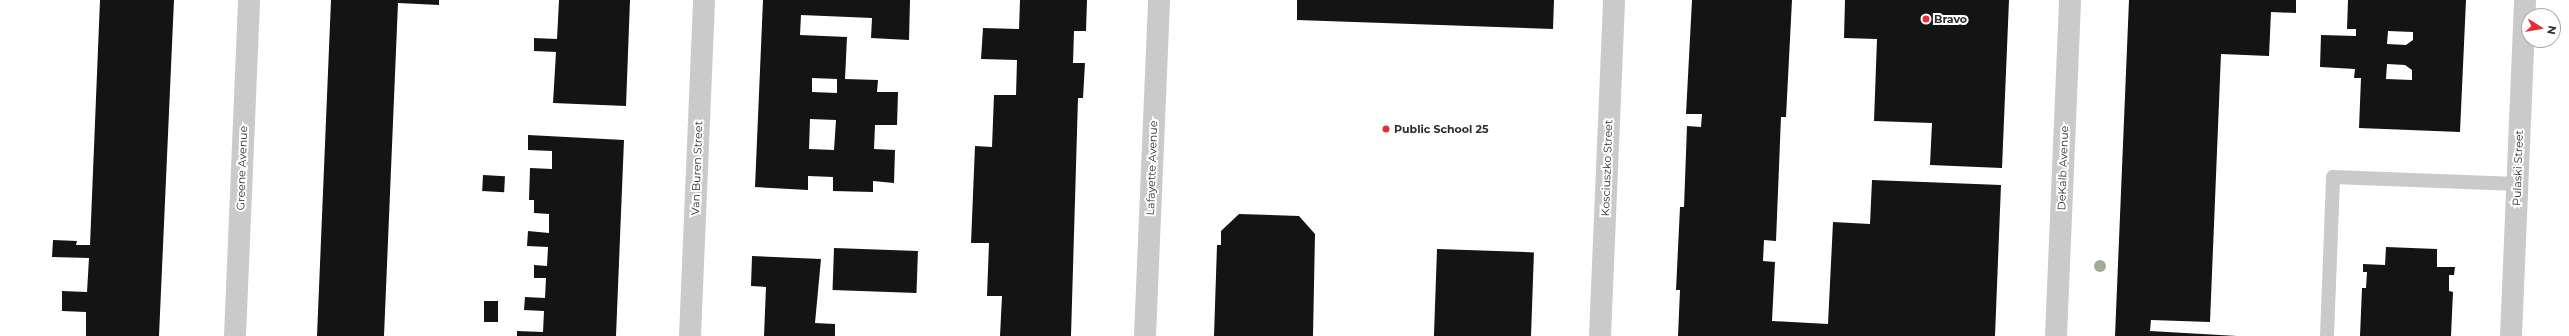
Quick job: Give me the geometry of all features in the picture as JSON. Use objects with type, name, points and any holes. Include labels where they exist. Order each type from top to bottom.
[{"type":"street","name":"Greene Avenue","points":[[235,336],[249,0]]},
{"type":"street","name":"Van Buren Street","points":[[690,336],[704,0]]},
{"type":"street","name":"Lafayette Avenue","points":[[1145,336],[1159,0]]},
{"type":"street","name":"Kosciuszko Street","points":[[1600,336],[1614,0]]},
{"type":"street","name":"DeKalb Avenue","points":[[2056,336],[2070,0]]},
{"type":"street","name":"Pulaski Street","points":[[2511,336],[2525,0]]},
{"type":"lane","points":[[2327,336],[2333,177],[2518,184]]},
{"type":"building","points":[[100,0],[174,0],[159,336],[86,336],[86,312],[62,311],[62,291],[87,292],[89,258],[52,257],[53,240],[77,241],[76,245],[90,245]]},
{"type":"building","points":[[331,0],[439,0],[439,5],[398,3],[384,336],[317,336]]},
{"type":"building","points":[[559,0],[630,0],[626,106],[553,103],[556,52],[534,51],[534,38],[557,39]]},
{"type":"building","points":[[763,0],[910,0],[909,40],[871,38],[872,18],[801,15],[800,35],[847,37],[845,79],[878,80],[877,92],[898,92],[897,125],[875,125],[874,149],[895,150],[894,183],[873,181],[873,192],[833,191],[833,177],[808,176],[808,190],[755,187]],"holes":[[[812,78],[837,79],[837,93],[812,92]],[[810,119],[836,120],[834,150],[809,149]]]},
{"type":"building","points":[[1020,0],[1087,0],[1086,31],[1074,31],[1073,63],[1085,63],[1083,98],[1078,98],[1071,336],[1000,336],[1002,296],[987,296],[989,243],[971,243],[975,146],[992,147],[994,95],[1016,95],[1017,60],[981,59],[983,28],[1019,29]]},
{"type":"building","points":[[1297,0],[1554,0],[1553,29],[1297,20]]},
{"type":"building","points":[[1692,0],[1792,0],[1786,117],[1781,117],[1776,241],[1764,240],[1763,261],[1775,262],[1772,321],[1828,324],[1833,222],[1870,224],[1872,180],[2001,185],[1995,336],[1678,336],[1680,290],[1676,290],[1680,207],[1684,207],[1687,126],[1701,127],[1702,114],[1686,114]]},
{"type":"building","points":[[1845,0],[2009,0],[2002,168],[1930,165],[1932,123],[1874,121],[1877,39],[1844,38]]},
{"type":"building","points":[[2129,0],[2296,0],[2296,13],[2271,12],[2269,56],[2221,54],[2210,322],[2151,320],[2150,331],[2237,336],[2115,336]]},
{"type":"building","points":[[2348,0],[2466,0],[2460,132],[2359,128],[2361,78],[2354,78],[2355,69],[2320,67],[2321,35],[2356,36],[2356,29],[2347,29]],"holes":[[[2388,31],[2413,32],[2413,40],[2406,45],[2387,44]],[[2387,64],[2405,65],[2412,70],[2412,80],[2386,79]]]},
{"type":"building","points":[[528,135],[624,140],[616,336],[517,336],[517,331],[543,332],[544,311],[524,310],[525,297],[545,298],[546,278],[534,278],[534,265],[547,266],[548,247],[527,246],[528,231],[549,233],[549,214],[534,213],[534,200],[529,200],[530,168],[552,169],[552,151],[528,150]]},
{"type":"building","points":[[483,175],[505,176],[504,192],[482,191]]},
{"type":"building","points":[[1239,214],[1299,216],[1315,234],[1313,336],[1214,336],[1217,245],[1221,245],[1221,231]]},
{"type":"building","points":[[2386,247],[2437,249],[2437,267],[2455,267],[2454,275],[2449,275],[2449,291],[2453,292],[2451,336],[2360,336],[2362,288],[2366,288],[2367,272],[2363,272],[2363,264],[2385,265]]},
{"type":"building","points":[[834,248],[918,251],[916,293],[833,290]]},
{"type":"building","points":[[1437,249],[1534,252],[1531,336],[1434,336]]},
{"type":"building","points":[[752,256],[821,259],[815,323],[835,324],[835,336],[764,336],[766,287],[751,286]]},
{"type":"building","points":[[484,301],[498,301],[498,322],[484,322]]},
{"type":"place","name":"Bravo","points":[[1926,19]]},
{"type":"place","name":"Public School 25","points":[[1386,129]]}]
